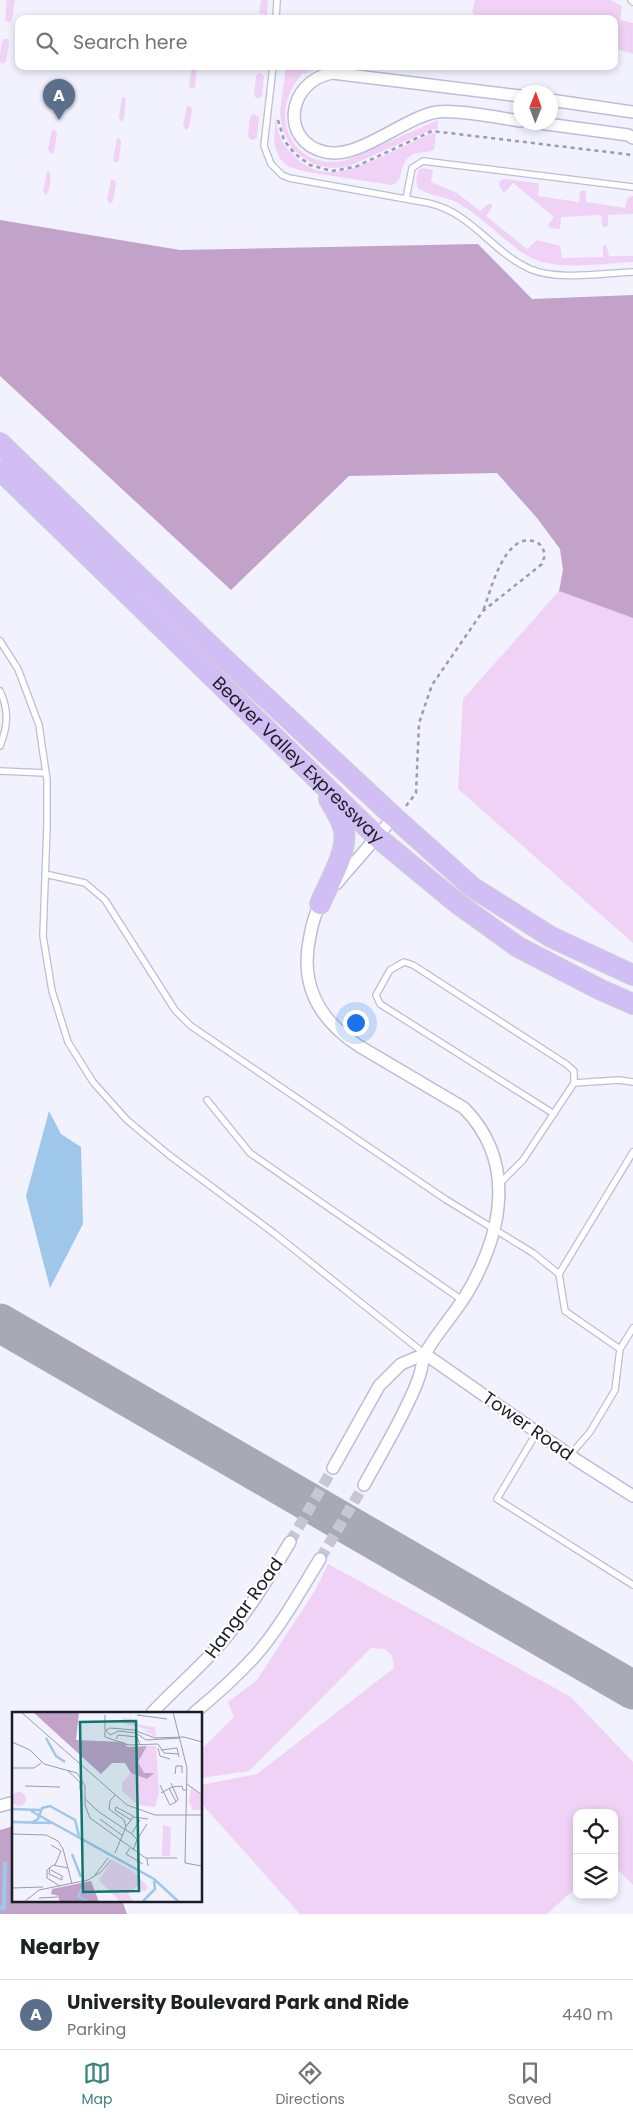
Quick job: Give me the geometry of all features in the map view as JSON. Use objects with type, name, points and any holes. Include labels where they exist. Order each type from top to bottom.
[{"type":"highway","name":"Beaver Valley Expressway","points":[[0,443],[218,653],[394,818],[472,887],[551,937],[633,975]]},
{"type":"highway","name":"Beaver Valley Expressway","points":[[0,470],[377,837],[457,903],[518,947],[601,990],[633,1004]]},
{"type":"highway","points":[[319,782],[341,821],[345,837],[342,854],[320,904]]},
{"type":"street","points":[[513,95],[332,72],[317,76],[305,85],[297,97],[294,112],[296,126],[303,139],[316,150],[330,153],[350,150],[436,112],[453,112],[513,120]]},
{"type":"street","points":[[558,101],[633,112]]},
{"type":"street","points":[[558,126],[628,135],[633,138]]},
{"type":"street","points":[[364,1485],[407,1406],[420,1375],[425,1354],[462,1300],[485,1258],[498,1215],[499,1184],[497,1168],[488,1140],[477,1123],[464,1108],[343,1035],[323,1014],[313,994],[306,963],[312,926],[320,904],[394,818]]},
{"type":"street","points":[[333,1468],[379,1386],[401,1364],[425,1354]]},
{"type":"street","name":"Tower Road","points":[[425,1354],[570,1455],[633,1496]]},
{"type":"street","name":"Hangar Road","points":[[153,1712],[201,1666],[228,1635],[250,1606],[290,1542]]},
{"type":"street","name":"Hangar Road","points":[[195,1712],[255,1655],[278,1625],[320,1559]]},
{"type":"lane","points":[[276,0],[276,15]]},
{"type":"lane","points":[[273,70],[264,146],[268,158],[282,174],[296,180],[437,205],[456,213],[514,259],[536,271],[560,274],[633,272]]},
{"type":"lane","points":[[406,199],[412,168],[423,161],[633,187]]},
{"type":"lane","points":[[0,641],[18,669],[40,725],[46,773],[48,826],[43,936],[52,991],[68,1042],[94,1082],[127,1120],[169,1155],[275,1234],[425,1354]]},
{"type":"lane","points":[[0,691],[6,706],[7,720],[0,746]]},
{"type":"lane","points":[[0,771],[46,773]]},
{"type":"lane","points":[[45,874],[85,883],[105,900],[174,1010],[191,1026],[445,1200],[533,1252],[559,1274]]},
{"type":"lane","points":[[499,1184],[523,1160],[554,1114],[574,1083],[574,1071],[412,965],[404,962],[390,970],[376,995],[380,1004],[554,1114]]},
{"type":"lane","points":[[574,1083],[619,1080],[633,1082]]},
{"type":"lane","points":[[207,1100],[250,1153],[462,1300]]},
{"type":"lane","points":[[620,1349],[565,1311],[559,1274],[633,1152]]},
{"type":"lane","points":[[570,1455],[590,1432],[615,1390],[620,1349],[633,1328]]},
{"type":"lane","points":[[537,1432],[497,1498],[633,1585]]},
{"type":"path","points":[[278,113],[281,134],[294,153],[310,165],[332,171],[355,166],[432,131],[633,155]]},
{"type":"path","points":[[394,818],[410,803],[416,793],[417,734],[426,697],[444,666],[483,611],[510,549],[525,540],[537,542],[541,545],[545,555],[542,564],[483,611]]},
{"type":"shaded area","points":[[7,0],[15,0],[12,20],[9,23],[5,20]]},
{"type":"shaded area","points":[[261,0],[268,0],[267,15],[259,13]]},
{"type":"shaded area","points":[[475,0],[610,0],[622,6],[620,20],[633,23],[633,54],[618,49],[618,15],[475,15],[472,12]]},
{"type":"shaded area","points":[[4,39],[8,39],[9,43],[6,62],[2,64],[0,62],[0,53]]},
{"type":"shaded area","points":[[191,70],[197,70],[195,87],[191,89],[189,85]]},
{"type":"shaded area","points":[[285,70],[314,70],[305,74],[303,73],[292,89],[286,106],[286,122],[290,137],[299,149],[312,158],[328,162],[347,160],[438,120],[437,130],[433,129],[347,167],[330,168],[313,164],[293,150],[282,129],[280,112]]},
{"type":"shaded area","points":[[259,73],[264,76],[262,96],[256,98],[254,95],[256,76]]},
{"type":"shaded area","points":[[57,88],[61,88],[62,92],[60,111],[56,113],[53,109]]},
{"type":"shaded area","points":[[122,97],[126,98],[124,119],[121,122],[119,117]]},
{"type":"shaded area","points":[[187,106],[192,109],[189,128],[186,130],[183,126]]},
{"type":"shaded area","points":[[276,111],[278,130],[282,141],[294,156],[305,165],[316,170],[338,172],[349,170],[432,133],[436,134],[434,150],[410,156],[403,166],[400,178],[391,185],[307,172],[289,167],[280,159],[274,144]]},
{"type":"shaded area","points":[[254,114],[259,117],[257,137],[254,140],[248,136],[250,117]]},
{"type":"shaded area","points":[[52,130],[55,130],[57,133],[54,152],[51,154],[48,149]]},
{"type":"shaded area","points":[[117,138],[121,142],[119,160],[115,163],[113,159]]},
{"type":"shaded area","points":[[423,168],[433,170],[431,182],[457,193],[480,211],[488,204],[492,204],[492,208],[486,216],[527,249],[537,240],[560,246],[562,258],[603,257],[603,247],[606,244],[609,256],[633,256],[633,262],[565,265],[539,261],[519,250],[461,205],[419,189],[417,177],[419,170]]},
{"type":"shaded area","points":[[47,171],[50,173],[50,180],[49,190],[46,195],[43,191]]},
{"type":"shaded area","points":[[504,179],[537,183],[539,186],[538,196],[579,202],[580,192],[584,190],[586,192],[586,202],[625,208],[628,197],[633,196],[633,214],[608,215],[608,225],[605,228],[602,225],[601,215],[561,217],[560,229],[550,228],[548,225],[554,217],[513,183],[503,192],[499,185],[500,181]]},
{"type":"shaded area","points":[[111,180],[114,180],[116,183],[113,201],[110,204],[107,199]]},
{"type":"shaded area","points":[[0,220],[180,250],[478,244],[532,299],[633,295],[633,618],[559,591],[563,570],[560,549],[537,518],[497,473],[349,476],[231,590],[0,376]]},
{"type":"shaded area","points":[[559,591],[633,618],[633,943],[458,789],[463,699]]},
{"type":"shaded area","points":[[328,1564],[571,1697],[633,1762],[633,1885],[618,1870],[618,1809],[573,1809],[573,1891],[547,1914],[300,1914],[202,1804],[202,1785],[257,1774],[394,1668],[392,1656],[385,1649],[371,1648],[249,1771],[202,1778],[202,1749],[234,1717],[228,1702],[257,1680],[316,1589]]},
{"type":"shaded area","points":[[12,1827],[12,1902],[123,1902],[127,1914],[0,1914],[0,1830]]},
{"type":"water","points":[[49,1111],[61,1134],[81,1147],[83,1224],[50,1288],[26,1196]]},
{"type":"waterway","points":[[0,1908],[4,1908],[5,1864]]},
{"type":"taxiway","points":[[0,1323],[633,1690]]},
{"type":"tunnel","points":[[290,1542],[333,1468]]},
{"type":"tunnel","points":[[320,1559],[364,1485]]},
{"type":"place","name":"University Boulevard Park and Ride","points":[[59,120]]}]
